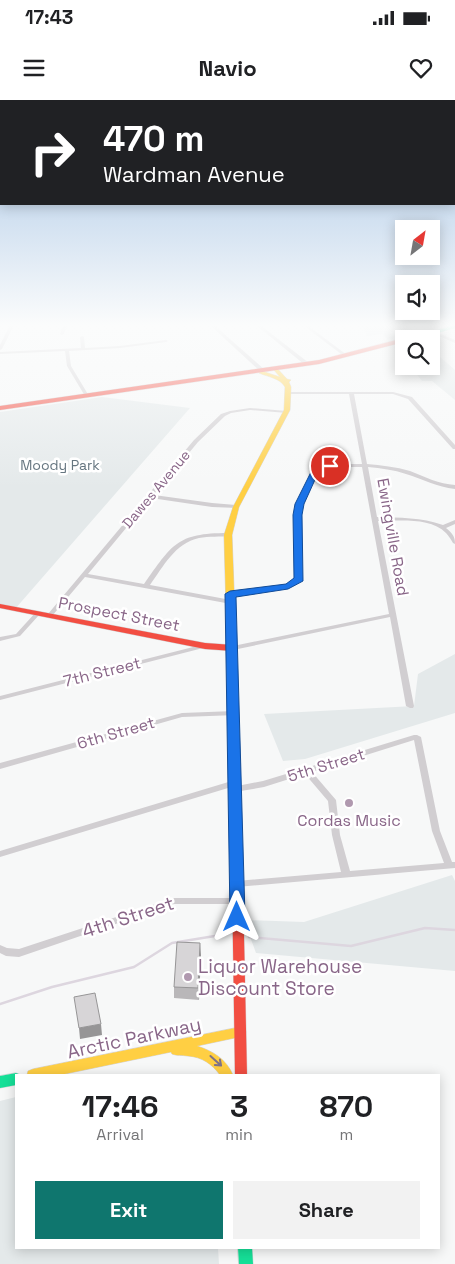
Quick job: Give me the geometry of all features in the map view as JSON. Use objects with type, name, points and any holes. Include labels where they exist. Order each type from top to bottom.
[{"type":"street","points":[[76,379],[87,396]]},
{"type":"street","points":[[0,408],[200,379]]},
{"type":"street","points":[[241,1074],[233,648],[228,535],[236,507],[287,412],[289,392],[287,382],[280,379]]},
{"type":"street","points":[[289,392],[401,395],[410,398],[455,448]]},
{"type":"street","name":"Ewingville Road","points":[[233,648],[392,615],[351,393]]},
{"type":"street","name":"Dawes Avenue","points":[[50,615],[196,441],[223,415],[244,409],[287,412]]},
{"type":"street","points":[[84,575],[231,598],[288,586],[297,582],[300,576],[298,510],[315,472],[330,466],[396,469],[437,484],[455,487]]},
{"type":"street","points":[[150,496],[212,506],[236,507]]},
{"type":"street","points":[[374,519],[419,521],[442,528],[451,534],[455,542]]},
{"type":"street","points":[[442,528],[455,522]]},
{"type":"street","points":[[146,586],[181,541],[198,535],[228,535]]},
{"type":"street","name":"Prospect Street","points":[[0,606],[204,646],[233,648]]},
{"type":"street","points":[[0,639],[18,635],[38,613]]},
{"type":"street","points":[[392,615],[402,656],[410,706]]},
{"type":"street","name":"7th Street","points":[[0,698],[204,646]]},
{"type":"street","name":"6th Street","points":[[0,766],[182,715],[234,714]]},
{"type":"street","name":"5th Street","points":[[0,854],[235,786],[264,784],[417,737],[436,831],[452,865]]},
{"type":"street","points":[[308,771],[332,800],[336,835],[346,873]]},
{"type":"street","points":[[237,884],[452,865]]},
{"type":"street","name":"4th Street","points":[[0,949],[6,952],[22,952],[174,901],[237,901]]},
{"type":"street","name":"Arctic Parkway","points":[[38,1074],[240,1032]]},
{"type":"street","points":[[119,1057],[193,1049],[217,1061],[226,1074]]},
{"type":"street","points":[[0,1082],[15,1078]]},
{"type":"street","points":[[245,1249],[246,1264]]},
{"type":"green space","points":[[421,379],[455,379],[455,400],[432,381]]},
{"type":"green space","name":"Moody Park","points":[[102,397],[190,408],[15,609],[0,606],[0,412]]},
{"type":"green space","points":[[455,654],[455,713],[305,759],[283,761],[264,714],[414,706],[418,674]]},
{"type":"green space","points":[[452,875],[455,881],[455,971],[256,953],[244,920],[304,922]]},
{"type":"green space","points":[[15,1097],[15,1249],[218,1249],[219,1264],[0,1264],[0,1101]]},
{"type":"building","name":"Liquor Warehouse Discount Store","points":[[177,942],[200,943],[198,988],[174,987]]},
{"type":"building","points":[[95,993],[101,1024],[79,1028],[74,997]]},
{"type":"waterway","points":[[249,937],[351,946],[425,928],[455,930]]},
{"type":"waterway","points":[[0,1004],[52,987],[134,967],[172,943],[227,934]]},
{"type":"traffic: fast","points":[[0,1082],[15,1079]]},
{"type":"traffic: fast","points":[[245,1249],[246,1264]]},
{"type":"traffic: slow","points":[[280,379],[284,382],[288,380]]},
{"type":"traffic: slow","points":[[235,751],[228,535],[236,507],[287,410],[288,387],[285,379]]},
{"type":"traffic: slow","points":[[38,1074],[240,1032]]},
{"type":"traffic: slow","points":[[176,1050],[199,1052],[211,1058],[226,1074]]},
{"type":"traffic: jam","points":[[0,408],[199,379]]},
{"type":"traffic: jam","points":[[0,606],[205,646],[233,648]]},
{"type":"traffic: jam","points":[[235,751],[241,1074]]},
{"type":"place","name":"Cordas Music","points":[[349,803]]},
{"type":"place","name":"Liquor Warehouse Discount Store","points":[[188,977]]},
{"type":"route","points":[[237,917],[233,648],[230,594],[288,586],[297,582],[300,576],[297,515],[299,504],[315,472],[330,466]]}]
